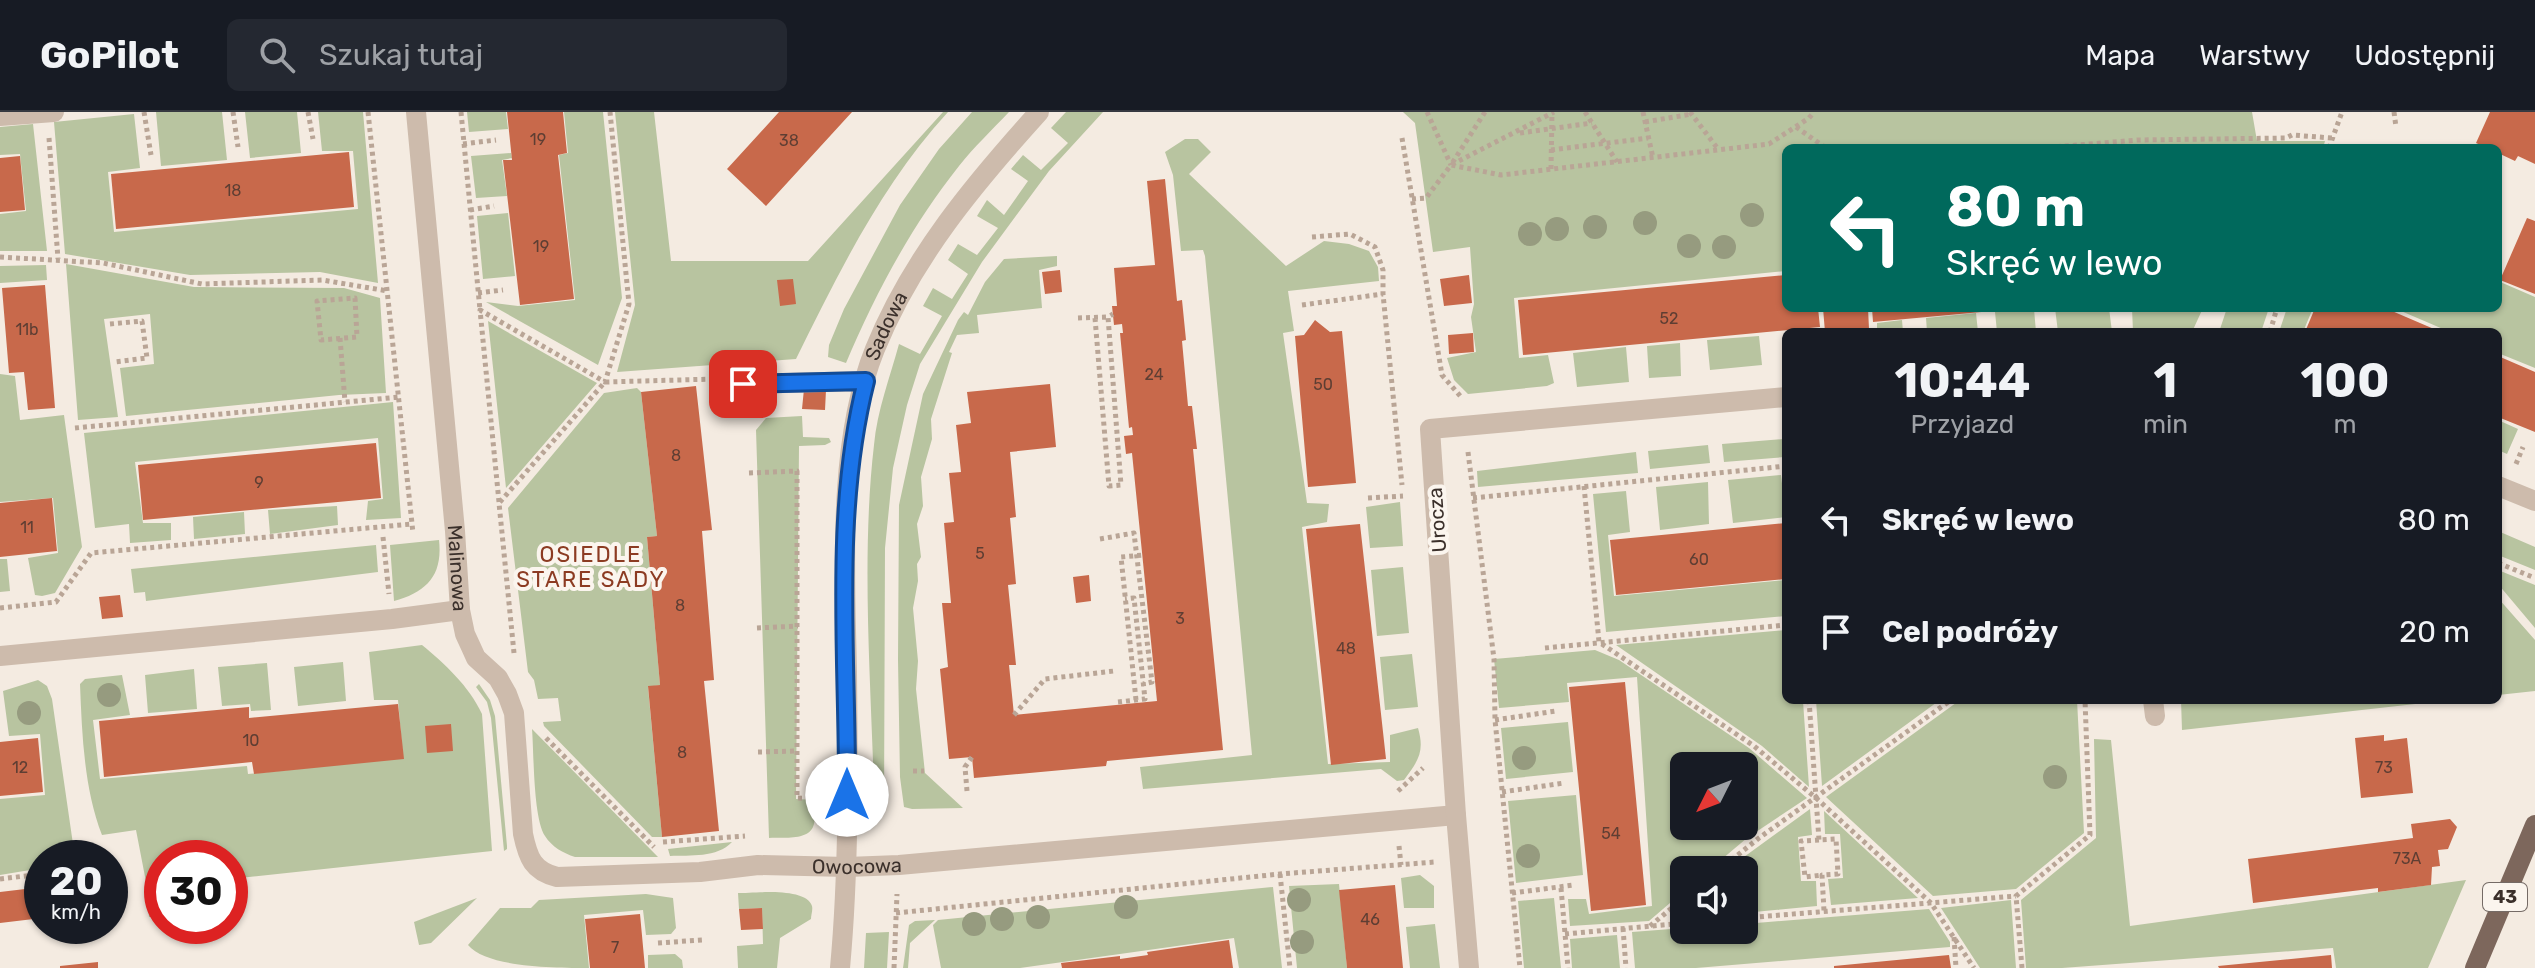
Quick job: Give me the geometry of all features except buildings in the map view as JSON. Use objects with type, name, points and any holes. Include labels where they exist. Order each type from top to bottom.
[{"type":"main road","name":"43","points":[[2475,968],[2535,825]]},
{"type":"street","points":[[0,116],[54,112]]},
{"type":"street","name":"Malinowa","points":[[0,656],[460,610],[416,112]]},
{"type":"street","name":"Sadowa","points":[[840,968],[847,867],[847,498],[858,413],[875,350],[889,319],[937,236],[963,200],[1039,112]]},
{"type":"street","points":[[735,381],[866,381]]},
{"type":"street","name":"Urocza","points":[[1469,968],[1430,429],[1782,397]]},
{"type":"street","points":[[2502,488],[2535,501]]},
{"type":"street","name":"Owocowa","points":[[460,610],[465,634],[476,658],[498,678],[514,713],[527,853],[544,874],[557,877],[677,873],[758,865],[899,865],[1456,815]]},
{"type":"path","points":[[144,112],[151,155]]},
{"type":"path","points":[[233,112],[238,147]]},
{"type":"path","points":[[308,112],[313,139]]},
{"type":"path","points":[[368,112],[413,533]]},
{"type":"path","points":[[461,112],[515,657]]},
{"type":"path","points":[[499,503],[605,382],[629,304],[610,112]]},
{"type":"path","points":[[1427,112],[1451,165]]},
{"type":"path","points":[[1412,199],[1426,198],[1485,112]]},
{"type":"path","points":[[1585,112],[1617,162]]},
{"type":"path","points":[[1643,112],[1653,158]]},
{"type":"path","points":[[1451,165],[1501,175],[1769,144],[1814,112]]},
{"type":"path","points":[[2330,144],[2342,112]]},
{"type":"path","points":[[2394,112],[2396,127]]},
{"type":"path","points":[[47,113],[58,259]]},
{"type":"path","points":[[1451,165],[1553,113]]},
{"type":"path","points":[[1551,169],[1553,113]]},
{"type":"path","points":[[1645,122],[1691,113],[1718,150]]},
{"type":"path","points":[[1515,133],[1592,123]]},
{"type":"path","points":[[1796,127],[1820,144]]},
{"type":"path","points":[[2090,144],[2138,140],[2286,138],[2292,135],[2332,138]]},
{"type":"path","points":[[1402,138],[1442,375],[1462,398]]},
{"type":"path","points":[[1551,150],[1648,138]]},
{"type":"path","points":[[463,144],[496,140]]},
{"type":"path","points":[[470,210],[494,206]]},
{"type":"path","points":[[1312,237],[1350,234],[1375,247],[1383,270],[1403,496],[1368,498]]},
{"type":"path","points":[[0,257],[103,263],[202,284],[322,280],[388,291]]},
{"type":"path","points":[[478,293],[503,290]]},
{"type":"path","points":[[1302,305],[1383,294]]},
{"type":"path","points":[[355,298],[357,337],[340,338],[321,340],[317,301],[355,298]]},
{"type":"path","points":[[480,310],[605,382],[735,381]]},
{"type":"path","points":[[1078,318],[1110,316],[1122,445],[1121,485],[1109,486],[1095,318]]},
{"type":"path","points":[[110,324],[142,321],[147,358],[114,362]]},
{"type":"path","points":[[340,338],[345,402]]},
{"type":"path","points":[[75,428],[399,397]]},
{"type":"path","points":[[1465,426],[1494,659],[1495,720],[1520,968]]},
{"type":"path","points":[[2516,465],[2523,447]]},
{"type":"path","points":[[1473,498],[1782,466]]},
{"type":"path","points":[[749,473],[797,471],[797,798],[819,798],[823,805]]},
{"type":"path","points":[[1584,486],[1599,642]]},
{"type":"path","points":[[0,608],[56,602],[91,553],[412,524]]},
{"type":"path","points":[[1100,539],[1134,533],[1140,555],[1154,682],[1143,684]]},
{"type":"path","points":[[1136,700],[1121,557],[1140,555]]},
{"type":"path","points":[[2502,565],[2535,578]]},
{"type":"path","points":[[1118,702],[1145,699],[1134,598],[1125,599]]},
{"type":"path","points":[[1545,648],[1782,625]]},
{"type":"path","points":[[757,628],[798,626]]},
{"type":"path","points":[[1599,642],[1754,746],[1816,798],[1931,903],[1974,968]]},
{"type":"path","points":[[1014,715],[1045,679],[1114,671]]},
{"type":"path","points":[[1809,704],[1819,840]]},
{"type":"path","points":[[1736,856],[1945,704]]},
{"type":"path","points":[[1758,917],[2016,896],[2090,835],[2085,704]]},
{"type":"path","points":[[1495,720],[1556,711]]},
{"type":"path","points":[[542,734],[677,873]]},
{"type":"path","points":[[758,752],[797,751]]},
{"type":"path","points":[[967,791],[965,767],[972,757]]},
{"type":"path","points":[[1401,865],[1394,794],[1428,763]]},
{"type":"path","points":[[913,771],[924,771]]},
{"type":"path","points":[[1502,792],[1564,783]]},
{"type":"path","points":[[650,843],[740,835],[756,838]]},
{"type":"path","points":[[1836,839],[1838,874],[1822,875],[1805,877],[1801,841],[1836,839]]},
{"type":"path","points":[[896,913],[1280,874],[1460,861]]},
{"type":"path","points":[[894,968],[899,865]]},
{"type":"path","points":[[1280,874],[1290,968]]},
{"type":"path","points":[[1822,875],[1824,911]]},
{"type":"path","points":[[0,879],[24,876]]},
{"type":"path","points":[[1512,893],[1574,885]]},
{"type":"path","points":[[1561,888],[1568,968]]},
{"type":"path","points":[[2016,896],[2022,968]]},
{"type":"path","points":[[1649,926],[1670,909]]},
{"type":"path","points":[[1565,934],[1670,924]]},
{"type":"path","points":[[1623,928],[1626,968]]},
{"type":"path","points":[[1954,937],[1956,968]]},
{"type":"path","points":[[658,943],[702,940]]},
{"type":"green space","points":[[156,112],[222,112],[227,160],[161,166]]},
{"type":"green space","points":[[245,112],[297,112],[301,153],[250,158]]},
{"type":"green space","points":[[318,112],[363,112],[378,283],[320,272],[190,275],[65,254],[54,122],[134,114],[140,168],[108,172],[114,232],[358,209],[353,151],[322,151]]},
{"type":"green space","points":[[467,112],[506,112],[508,129],[469,132]]},
{"type":"green space","points":[[564,112],[603,112],[622,298],[598,365],[486,302],[518,306],[575,300],[559,155],[568,153]]},
{"type":"green space","points":[[615,112],[654,112],[671,261],[808,261],[943,112],[948,112],[882,199],[796,359],[617,372],[635,305]]},
{"type":"green space","points":[[972,112],[1009,112],[965,159],[910,236],[869,311],[846,363],[828,357],[829,345],[844,309],[900,205],[939,149]]},
{"type":"green space","points":[[1066,112],[1103,112],[1049,171],[982,262],[920,364],[907,405],[893,468],[885,548],[884,810],[874,793],[867,575],[870,487],[881,407],[899,344],[920,354],[942,316],[923,306],[933,288],[952,299],[968,274],[948,260],[958,244],[977,255],[998,228],[977,216],[987,200],[1004,215],[1028,181],[1011,169],[1023,155],[1041,170],[1068,143],[1051,128]]},
{"type":"green space","points":[[1403,112],[2252,112],[2257,141],[2325,141],[2324,144],[1782,144],[1782,271],[1514,298],[1519,358],[1548,355],[1554,383],[1468,394],[1454,380],[1447,358],[1476,352],[1471,317],[1474,304],[1470,247],[1433,252],[1415,123]]},
{"type":"green space","points":[[33,124],[47,251],[0,251],[0,214],[26,211],[20,154],[0,155],[0,127]]},
{"type":"green space","points":[[1185,139],[1198,139],[1211,152],[1189,174],[1286,266],[1324,241],[1349,244],[1369,251],[1378,267],[1379,281],[1288,291],[1294,331],[1283,333],[1307,503],[1329,504],[1327,522],[1302,527],[1328,764],[1390,762],[1390,735],[1418,728],[1421,744],[1419,756],[1404,780],[1397,781],[1381,769],[1143,789],[1140,767],[1252,755],[1205,256],[1203,250],[1181,251],[1173,175],[1165,152]]},
{"type":"green space","points":[[511,153],[512,158],[502,160],[507,196],[476,198],[471,156]]},
{"type":"green space","points":[[508,213],[515,276],[483,279],[477,216]]},
{"type":"green space","points":[[1057,256],[1057,266],[1039,270],[1042,308],[977,315],[979,333],[957,335],[949,352],[952,353],[931,419],[932,439],[921,477],[923,506],[917,524],[921,557],[917,564],[918,581],[913,608],[918,661],[916,689],[925,773],[963,808],[904,807],[900,777],[898,660],[899,505],[923,394],[958,320],[964,312],[968,315],[985,282],[1004,259]]},
{"type":"green space","points":[[66,264],[194,287],[344,288],[380,298],[386,393],[126,416],[120,368],[154,364],[150,314],[104,319],[118,417],[78,420]]},
{"type":"green space","points":[[46,265],[47,280],[0,283],[0,266]]},
{"type":"green space","points":[[2502,283],[2535,297],[2535,368],[2502,355],[2502,328],[2441,328],[2403,312],[2502,312]]},
{"type":"green space","points":[[1995,312],[2034,312],[2036,328],[1997,328]]},
{"type":"green space","points":[[2056,312],[2110,312],[2112,328],[2058,328]]},
{"type":"green space","points":[[2132,312],[2201,312],[2194,328],[2133,328]]},
{"type":"green space","points":[[2226,312],[2268,312],[2262,328],[2220,328]]},
{"type":"green space","points":[[2286,312],[2311,312],[2305,328],[2280,328]]},
{"type":"green space","points":[[1976,313],[1978,328],[1927,328],[1926,318]]},
{"type":"green space","points":[[1902,320],[1903,328],[1877,328],[1877,323]]},
{"type":"green space","points":[[488,321],[597,383],[506,488]]},
{"type":"green space","points":[[1759,336],[1762,365],[1710,370],[1707,340]]},
{"type":"green space","points":[[1680,343],[1681,376],[1649,378],[1647,346]]},
{"type":"green space","points":[[1626,347],[1629,382],[1577,387],[1573,353]]},
{"type":"green space","points":[[0,374],[15,376],[20,420],[64,415],[82,547],[55,593],[42,596],[35,595],[28,558],[58,553],[53,498],[0,502]]},
{"type":"green space","points":[[637,388],[641,392],[657,536],[647,537],[660,685],[648,687],[662,837],[652,837],[544,726],[543,722],[561,721],[558,698],[538,699],[534,680],[528,672],[508,508],[604,393]]},
{"type":"green space","points":[[393,402],[401,518],[366,520],[368,501],[383,499],[378,438],[135,462],[143,523],[171,523],[171,540],[130,543],[129,524],[95,528],[84,433]]},
{"type":"green space","points":[[802,416],[803,437],[829,438],[831,442],[799,446],[796,799],[816,800],[815,817],[813,827],[805,834],[769,838],[756,430],[766,418]]},
{"type":"green space","points":[[2502,422],[2518,429],[2507,454],[2502,452]]},
{"type":"green space","points":[[1782,439],[1782,457],[1724,462],[1722,444]]},
{"type":"green space","points":[[1708,445],[1710,463],[1650,469],[1648,451]]},
{"type":"green space","points":[[1636,452],[1638,473],[1478,487],[1477,471]]},
{"type":"green space","points":[[1781,475],[1782,517],[1733,523],[1728,480]]},
{"type":"green space","points":[[1708,482],[1709,524],[1660,530],[1656,487]]},
{"type":"green space","points":[[1626,491],[1630,532],[1608,535],[1614,596],[1782,580],[1782,616],[1606,632],[1593,494]]},
{"type":"green space","points":[[1400,502],[1403,546],[1370,548],[1366,507]]},
{"type":"green space","points":[[337,506],[338,525],[270,534],[268,510]]},
{"type":"green space","points":[[244,512],[245,534],[194,539],[193,517]]},
{"type":"green space","points":[[2502,533],[2535,547],[2535,570],[2502,557]]},
{"type":"green space","points":[[439,540],[438,563],[430,581],[415,593],[394,601],[390,545]]},
{"type":"green space","points":[[376,545],[378,572],[146,601],[145,592],[134,593],[131,569]]},
{"type":"green space","points":[[0,559],[7,559],[10,591],[0,592]]},
{"type":"green space","points":[[1403,567],[1409,633],[1377,636],[1371,570]]},
{"type":"green space","points":[[2502,572],[2535,585],[2535,628],[2502,589]]},
{"type":"green space","points":[[2502,603],[2535,640],[2535,691],[2502,695]]},
{"type":"green space","points":[[1782,630],[1782,704],[1803,704],[1809,787],[1762,746],[1616,645]]},
{"type":"green space","points":[[422,645],[448,668],[477,704],[482,714],[492,851],[248,877],[248,840],[144,840],[144,871],[136,830],[102,835],[91,799],[83,742],[80,684],[85,679],[122,675],[130,715],[93,720],[100,779],[247,766],[248,774],[403,758],[398,700],[374,700],[369,652]]},
{"type":"green space","points":[[1595,650],[1619,660],[1754,752],[1670,752],[1670,840],[1745,840],[1726,856],[1670,856],[1670,903],[1649,921],[1570,926],[1568,899],[1586,899],[1589,914],[1652,906],[1637,677],[1567,683],[1569,702],[1499,708],[1494,659]]},
{"type":"green space","points":[[1412,654],[1418,707],[1385,710],[1380,657]]},
{"type":"green space","points":[[343,662],[346,701],[298,706],[294,667]]},
{"type":"green space","points":[[267,663],[271,710],[251,711],[250,704],[222,706],[218,667]]},
{"type":"green space","points":[[194,669],[197,709],[148,713],[145,675]]},
{"type":"green space","points":[[38,680],[47,686],[52,699],[72,840],[24,840],[24,871],[0,875],[0,799],[45,795],[40,734],[9,736],[3,691]]},
{"type":"green space","points":[[479,684],[490,700],[495,716],[507,846],[504,851],[491,718],[487,702],[476,687]]},
{"type":"green space","points":[[1816,704],[1935,704],[1822,786]]},
{"type":"green space","points":[[1954,704],[2077,704],[2084,833],[2016,889],[1933,896],[1826,797]]},
{"type":"green space","points":[[2181,704],[2415,704],[2182,730]]},
{"type":"green space","points":[[1568,722],[1573,772],[1506,779],[1501,728]]},
{"type":"green space","points":[[532,729],[658,857],[575,857],[551,843],[545,836],[538,815]]},
{"type":"green space","points":[[2094,739],[2111,740],[2130,926],[2466,880],[2428,968],[2336,968],[2333,948],[2026,968],[2021,900],[2096,838]]},
{"type":"green space","points":[[1758,756],[1807,798],[1758,831]]},
{"type":"green space","points":[[1576,795],[1583,875],[1516,883],[1508,801]]},
{"type":"green space","points":[[1810,809],[1812,835],[1798,837],[1801,881],[1816,881],[1817,906],[1758,912],[1758,856],[1745,856]]},
{"type":"green space","points":[[1824,811],[1918,898],[1831,905],[1828,879],[1843,878],[1840,834],[1825,834]]},
{"type":"green space","points":[[732,842],[719,851],[703,855],[670,856],[668,849]]},
{"type":"green space","points":[[1420,875],[1434,886],[1434,908],[1404,908],[1401,878]]},
{"type":"green space","points":[[1339,884],[1347,968],[1297,968],[1289,886]]},
{"type":"green space","points":[[1273,887],[1282,968],[1239,968],[1234,938],[1020,968],[941,968],[933,925],[938,920]]},
{"type":"green space","points":[[738,893],[790,894],[808,900],[812,906],[811,919],[780,938],[777,968],[738,968],[737,946],[763,944],[762,908],[739,909]]},
{"type":"green space","points":[[646,894],[673,898],[676,928],[671,934],[646,935],[643,910],[584,915],[589,968],[506,962],[477,953],[468,945],[500,908],[531,908],[539,900]]},
{"type":"green space","points":[[477,898],[431,943],[419,945],[414,922]]},
{"type":"green space","points":[[1554,898],[1561,968],[1524,968],[1518,901]]},
{"type":"green space","points":[[2011,900],[2016,968],[1980,968],[1941,908]]},
{"type":"green space","points":[[1929,909],[1950,942],[1950,947],[1696,968],[1635,968],[1632,932],[1670,929],[1670,944],[1758,944],[1758,923]]},
{"type":"green space","points":[[935,920],[910,943],[908,968],[903,968],[909,925],[915,921]]},
{"type":"green space","points":[[1435,924],[1440,968],[1410,968],[1406,927]]},
{"type":"green space","points":[[889,932],[887,968],[864,968],[866,933]]},
{"type":"green space","points":[[1617,935],[1620,968],[1572,968],[1570,939]]},
{"type":"green space","points":[[675,954],[682,960],[683,968],[648,968],[648,955]]},
{"type":"district","name":"OSIEDLE STARE SADY","points":[[591,566]]},
{"type":"route","points":[[743,384],[866,381],[858,413],[847,498],[847,795]]}]
